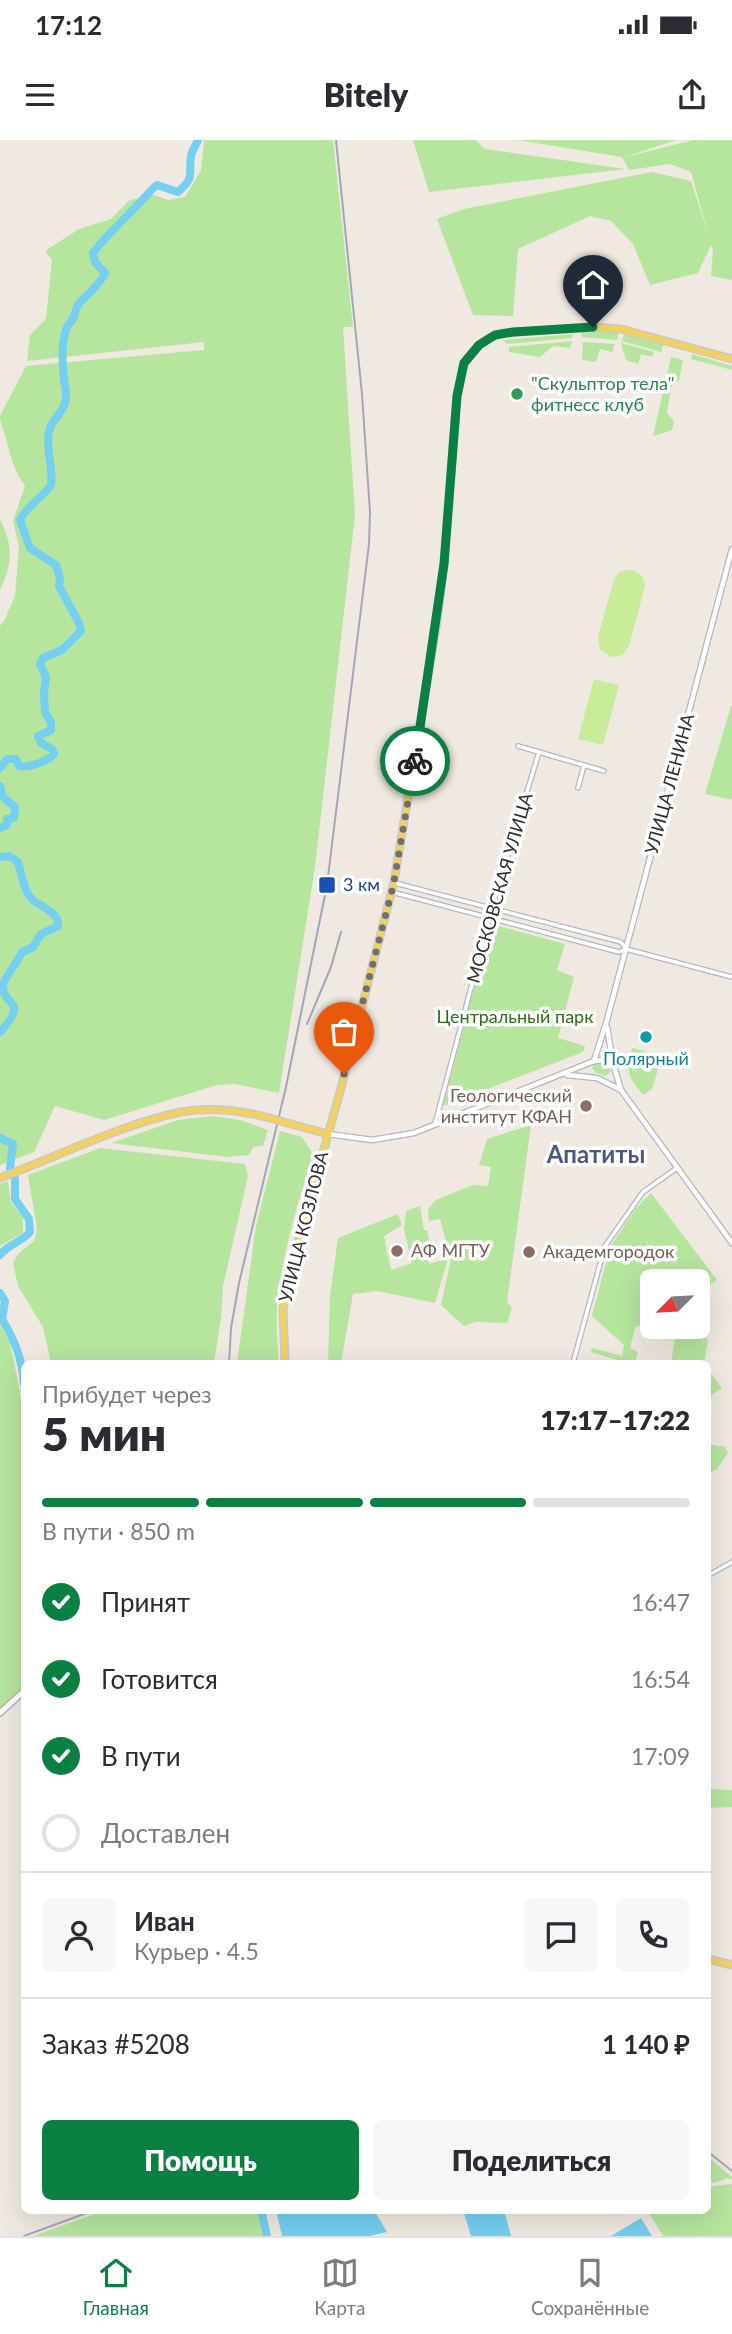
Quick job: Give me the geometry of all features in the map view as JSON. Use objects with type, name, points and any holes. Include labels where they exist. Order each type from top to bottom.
[{"type":"main road","points":[[0,1178],[114,1134],[182,1112],[229,1110],[328,1134],[394,883],[442,587],[459,376],[468,356],[485,340],[495,335],[606,327],[732,359]]},
{"type":"main road","name":"УЛИЦА КОЗЛОВА","points":[[285,1360],[283,1310],[287,1281],[328,1134]]},
{"type":"main road","points":[[0,1713],[21,1694]]},
{"type":"main road","points":[[711,1959],[732,1965]]},
{"type":"street","name":"УЛИЦА ЛЕНИНА","points":[[592,1066],[607,1020],[732,549]]},
{"type":"street","points":[[518,746],[604,771]]},
{"type":"street","name":"МОСКОВСКАЯ УЛИЦА","points":[[435,1126],[492,908],[539,752]]},
{"type":"street","points":[[578,788],[584,765]]},
{"type":"street","points":[[394,883],[621,942],[626,949]]},
{"type":"street","points":[[392,892],[619,952],[626,949],[732,977]]},
{"type":"street","name":"УЛИЦА ЛЕНИНА","points":[[607,1020],[607,1035],[621,1090]]},
{"type":"street","points":[[328,1134],[382,1140],[414,1133],[604,1060],[614,1066],[614,1074],[604,1080]]},
{"type":"street","points":[[592,1066],[597,1077]]},
{"type":"street","points":[[563,1075],[597,1077],[621,1090],[732,1243]]},
{"type":"street","points":[[574,1360],[605,1246],[643,1192],[677,1168]]},
{"type":"street","points":[[711,1574],[732,1562]]},
{"type":"green space","points":[[204,140],[333,140],[353,327],[343,327],[355,515],[315,867],[279,1093],[235,1084],[217,1085],[104,1120],[55,1106],[34,1152],[0,1165],[0,626],[15,596],[19,546],[13,521],[25,486],[13,463],[0,416],[26,366],[204,350],[204,342],[27,361],[30,335],[46,319],[52,260],[45,251],[79,229],[111,219],[130,200],[154,195],[168,200],[185,197],[201,170]]},
{"type":"green space","points":[[413,140],[475,140],[485,149],[626,169],[429,192]]},
{"type":"green space","points":[[517,140],[676,140],[625,157],[694,140],[732,140],[732,280],[711,276],[711,245],[698,273],[650,285],[633,244],[611,221],[590,216],[518,249],[513,316],[473,315],[437,219],[464,209],[652,172],[691,181],[709,236],[691,172],[670,164],[629,170],[622,157]]},
{"type":"green space","points":[[582,330],[619,332],[617,340],[581,337]]},
{"type":"green space","points":[[625,332],[664,342],[661,352],[622,341]]},
{"type":"green space","points":[[573,334],[572,338],[507,344],[502,340]]},
{"type":"green space","points":[[572,341],[570,348],[553,346],[540,357],[509,352],[509,347]]},
{"type":"green space","points":[[583,342],[615,344],[612,352],[600,349],[596,362],[582,360]]},
{"type":"green space","points":[[621,343],[654,352],[652,357],[641,354],[638,364],[626,360]]},
{"type":"green space","points":[[692,354],[732,366],[732,370],[691,359]]},
{"type":"green space","points":[[671,357],[683,360],[679,381],[671,387],[667,413],[674,421],[672,430],[653,436]]},
{"type":"green space","points":[[0,519],[10,554],[0,590]]},
{"type":"green space","points":[[626,570],[639,574],[645,586],[629,646],[622,655],[612,657],[600,650],[598,637],[614,579]]},
{"type":"green space","points":[[594,679],[619,685],[603,745],[578,739]]},
{"type":"green space","points":[[732,706],[732,800],[705,794]]},
{"type":"green space","name":"Центральный парк","points":[[491,924],[565,944],[557,970],[574,977],[558,1038],[585,1046],[583,1052],[443,1106]]},
{"type":"green space","points":[[632,1048],[662,1056],[652,1089],[643,1095],[629,1073]]},
{"type":"green space","points":[[595,1063],[606,1064],[611,1071],[606,1076],[596,1073],[592,1068]]},
{"type":"green space","points":[[213,1116],[240,1120],[268,1130],[263,1146],[253,1147],[249,1155],[227,1157],[111,1143],[178,1120]]},
{"type":"green space","points":[[531,1125],[507,1302],[512,1308],[507,1323],[476,1322],[464,1326],[441,1305],[451,1259],[440,1219],[429,1221],[428,1209],[436,1200],[473,1185],[488,1186],[491,1167],[479,1165],[487,1139]]},
{"type":"green space","points":[[280,1131],[302,1137],[313,1154],[289,1236],[279,1287],[279,1360],[237,1360],[256,1226]]},
{"type":"green space","points":[[100,1148],[245,1164],[248,1176],[223,1286],[214,1360],[50,1360],[43,1327],[18,1286],[13,1263],[19,1253],[34,1241],[37,1229],[28,1175]]},
{"type":"green space","points":[[8,1181],[11,1202],[23,1217],[23,1233],[0,1246],[0,1184]]},
{"type":"green space","points":[[651,1193],[709,1269],[640,1269],[640,1325],[635,1328],[630,1348],[638,1352],[636,1360],[617,1360],[591,1352],[592,1348],[622,1356],[624,1345],[592,1316],[610,1247],[636,1208]]},
{"type":"green space","points":[[420,1206],[424,1230],[427,1230],[432,1252],[428,1253],[429,1264],[448,1258],[435,1303],[377,1291],[353,1294],[342,1360],[328,1360],[330,1296],[338,1238],[398,1214],[402,1225],[384,1236],[391,1270],[412,1263],[404,1230],[406,1211]]},
{"type":"green space","points":[[710,1271],[717,1280],[710,1285]]},
{"type":"green space","points":[[0,1325],[10,1342],[21,1398],[21,1691],[0,1710]]},
{"type":"green space","points":[[675,1339],[708,1341],[705,1360],[671,1360]]},
{"type":"green space","points":[[711,1373],[722,1388],[711,1395]]},
{"type":"green space","points":[[711,1445],[725,1447],[728,1453],[717,1469],[711,1472]]},
{"type":"green space","points":[[711,1789],[732,1790],[732,1807],[711,1808]]},
{"type":"green space","points":[[711,2159],[732,2177],[732,2180],[728,2178],[714,2183],[711,2181]]},
{"type":"green space","points":[[732,2185],[732,2236],[663,2236],[649,2214],[711,2214],[711,2186]]},
{"type":"green space","points":[[95,2214],[259,2214],[263,2236],[33,2236]]},
{"type":"water","points":[[277,2214],[376,2214],[387,2232],[369,2236],[282,2236]]},
{"type":"water","points":[[464,2214],[505,2214],[511,2236],[471,2236]]},
{"type":"water","points":[[641,2218],[652,2236],[611,2236]]},
{"type":"waterway","points":[[0,768],[7,759],[16,759],[19,766],[28,766],[42,762],[54,754],[52,749],[41,743],[38,736],[51,730],[51,722],[45,712],[46,677],[40,664],[43,658],[62,650],[81,631],[59,586],[60,578],[56,565],[30,548],[20,520],[51,485],[48,438],[50,427],[66,399],[63,370],[66,329],[78,305],[105,273],[95,262],[93,253],[155,186],[178,192],[184,187],[189,179],[191,156],[198,140]]},
{"type":"waterway","points":[[0,786],[3,797],[15,807],[14,818],[7,819],[7,825],[0,828]]},
{"type":"waterway","points":[[0,857],[9,856],[18,862],[29,896],[53,913],[58,921],[58,926],[41,934],[33,947],[22,952],[5,979],[4,992],[14,1008],[9,1021],[0,1032]]},
{"type":"waterway","points":[[0,1138],[13,1144],[10,1168]]},
{"type":"waterway","points":[[0,1255],[30,1232],[29,1219],[15,1199],[15,1179]]},
{"type":"waterway","points":[[0,1293],[5,1301],[2,1319],[21,1363]]},
{"type":"waterway","points":[[262,2214],[267,2236]]},
{"type":"railway","points":[[229,1360],[231,1328],[239,1283],[286,1087],[327,885],[369,544],[370,512],[362,394],[336,140]]},
{"type":"railway","points":[[307,1024],[331,967],[341,932]]},
{"type":"railway","points":[[711,2154],[732,2171]]},
{"type":"railway","points":[[24,2236],[84,2214]]},
{"type":"way so far","points":[[344,1074],[393,887],[415,761]]},
{"type":"place","name":"\"Скульптор тела\" фитнесс клуб","points":[[517,394]]},
{"type":"place","name":"3 км","points":[[327,885]]},
{"type":"place","name":"Полярный","points":[[646,1037]]},
{"type":"place","name":"Геологический институт КФАН","points":[[586,1106]]},
{"type":"place","name":"АФ МГТУ","points":[[397,1251]]},
{"type":"place","name":"Академгородок","points":[[529,1252]]},
{"type":"district","name":"Апатиты","points":[[596,1155]]},
{"type":"route","points":[[415,761],[437,621],[459,376],[464,363],[473,350],[495,335],[593,327]]}]
